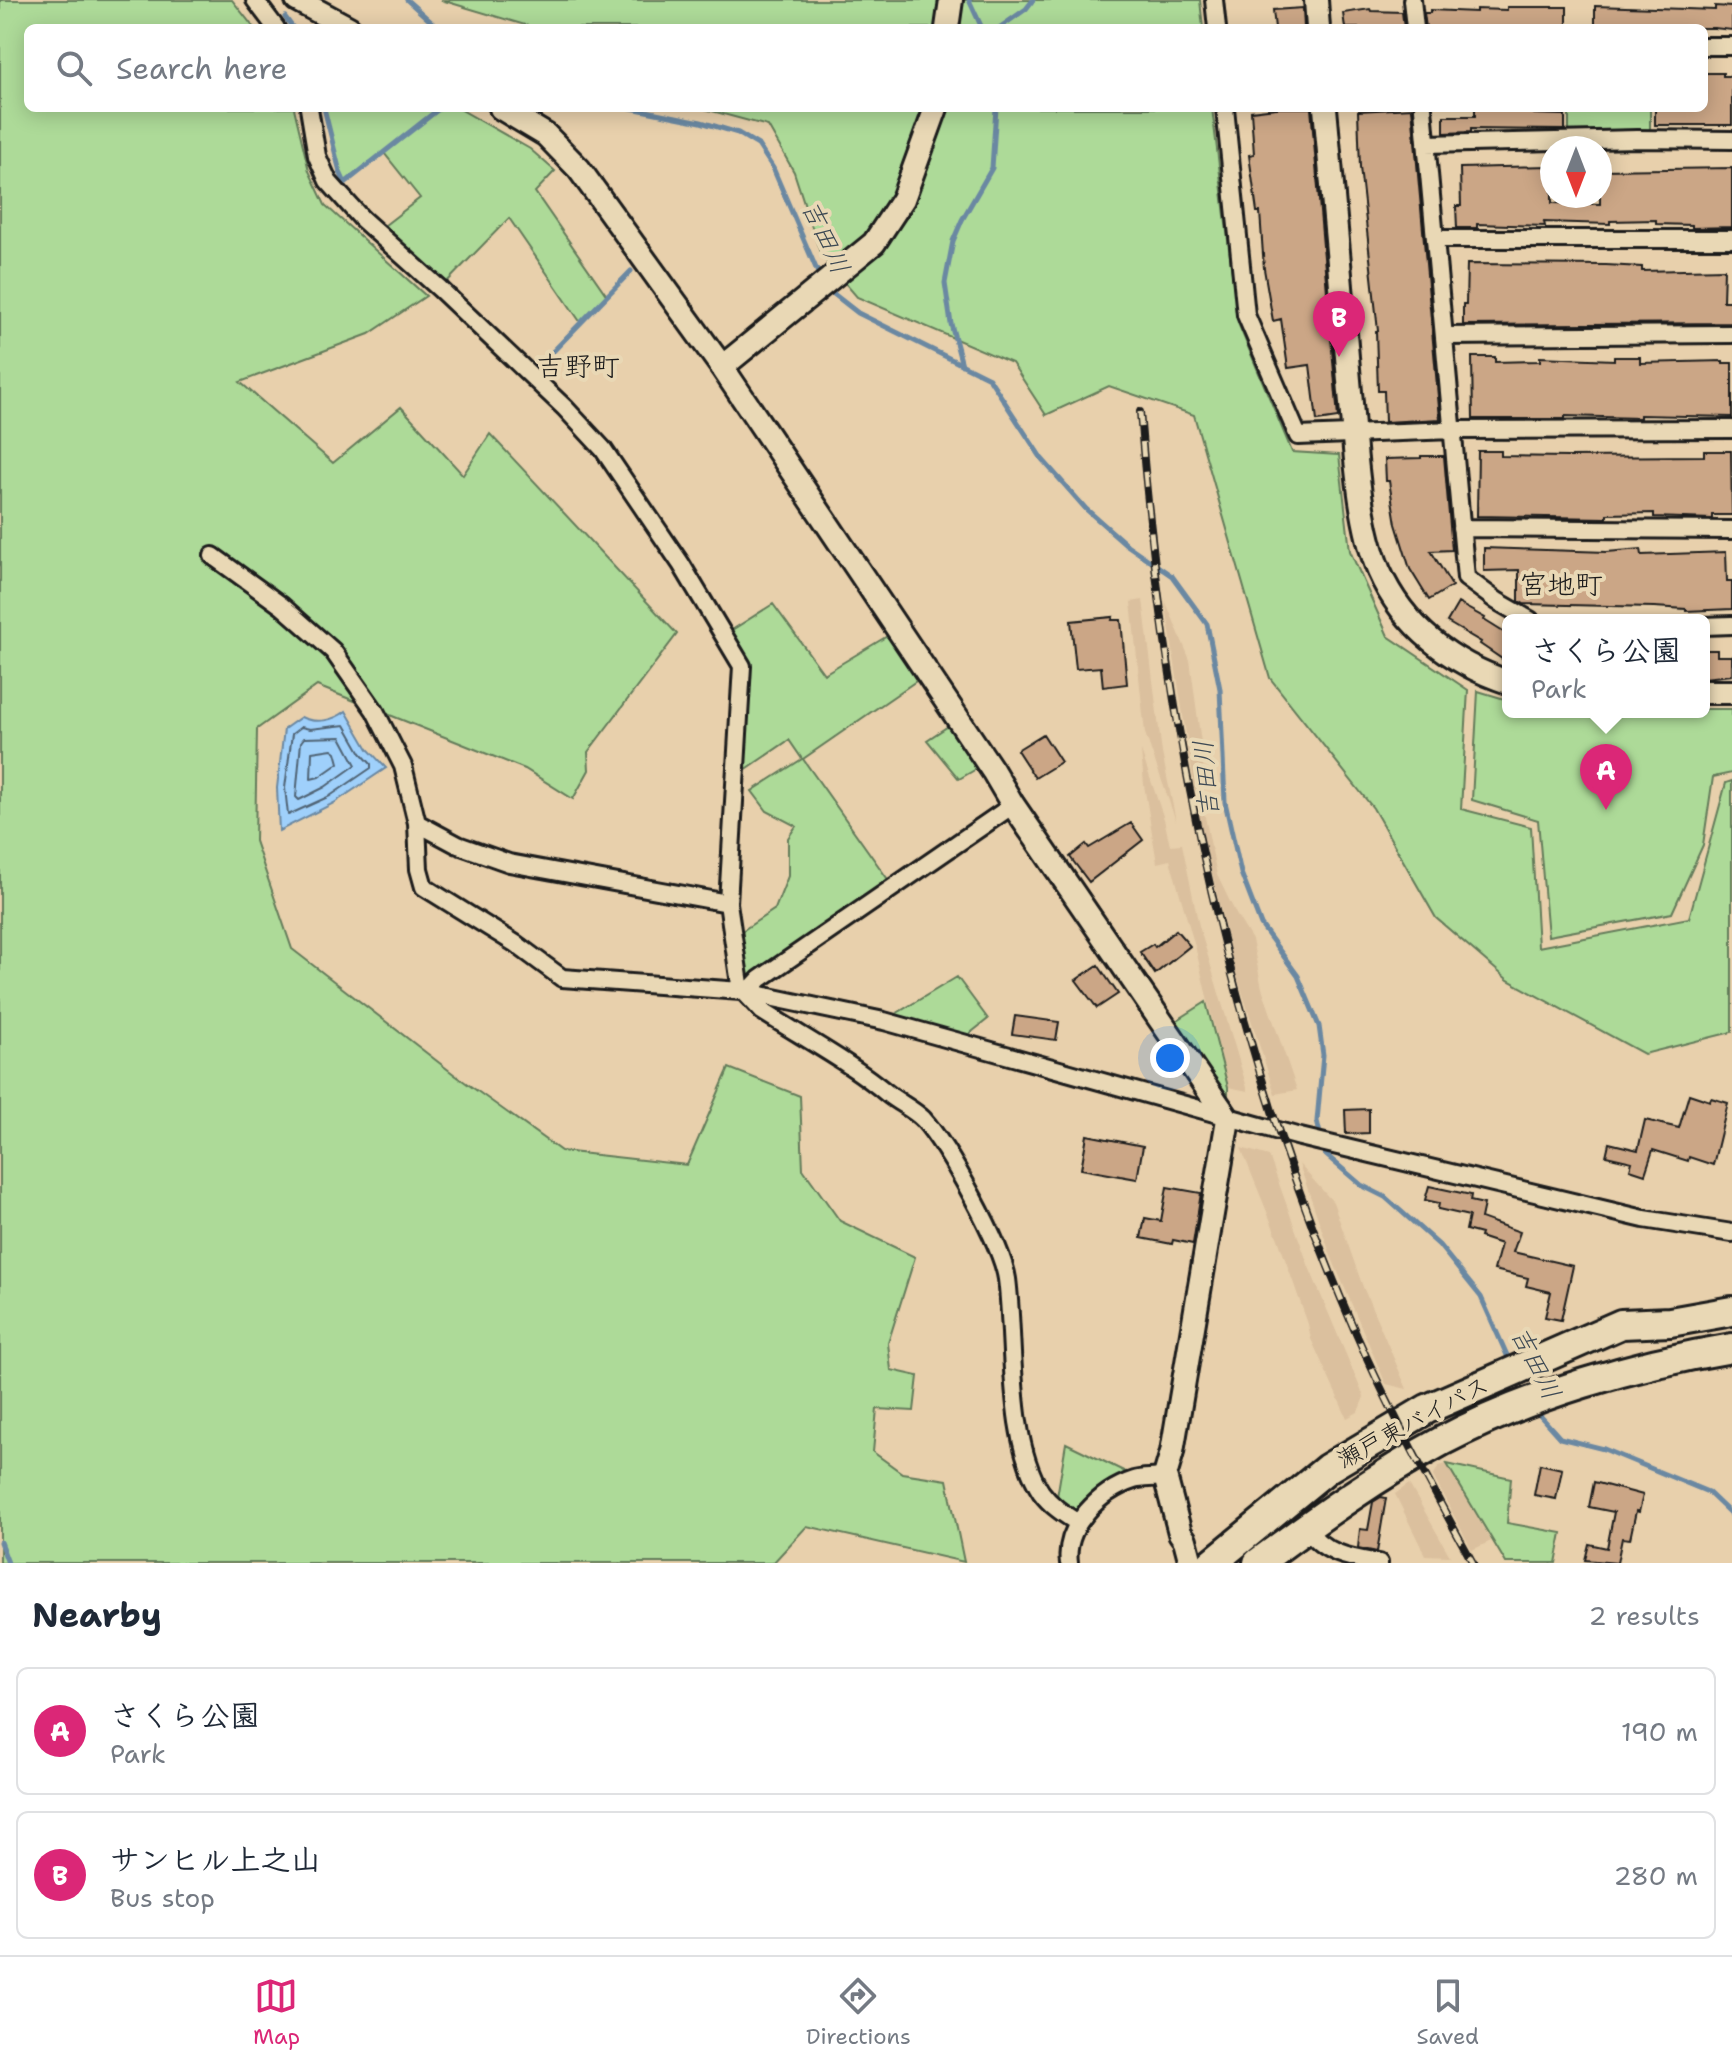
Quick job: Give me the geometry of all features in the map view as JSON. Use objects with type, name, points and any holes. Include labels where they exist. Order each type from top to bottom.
[{"type":"highway","name":"瀬戸東バイパス","points":[[1212,1563],[1328,1468],[1427,1409],[1621,1324],[1670,1322],[1732,1311]]},
{"type":"highway","name":"瀬戸東バイパス","points":[[1258,1563],[1362,1488],[1443,1441],[1550,1395],[1632,1367],[1732,1348]]},
{"type":"street","points":[[255,0],[273,24]]},
{"type":"street","points":[[297,0],[342,24]]},
{"type":"street","points":[[948,24],[951,0]]},
{"type":"street","points":[[1214,0],[1217,24]]},
{"type":"street","points":[[1316,0],[1318,24]]},
{"type":"street","points":[[1412,0],[1415,24]]},
{"type":"street","points":[[1708,46],[1732,46]]},
{"type":"street","points":[[310,112],[317,156],[328,181],[362,219],[485,332],[603,449],[681,564],[742,666],[728,903],[744,992],[762,1011],[883,1089],[922,1118],[953,1161],[997,1247],[1006,1277],[1011,1356],[1021,1433],[1030,1473],[1055,1509],[1078,1523]]},
{"type":"street","points":[[508,112],[546,135],[569,156],[722,367],[1013,805],[1228,1119],[1172,1452],[1165,1476],[1191,1563]]},
{"type":"street","points":[[722,367],[874,243],[903,199],[935,112]]},
{"type":"street","points":[[1225,112],[1246,315],[1298,436],[1453,430],[1732,429]]},
{"type":"street","points":[[1325,112],[1354,435],[1370,546],[1380,572],[1409,619],[1443,651],[1481,673],[1502,680]]},
{"type":"street","points":[[1423,112],[1466,578],[1520,614]]},
{"type":"street","points":[[1426,144],[1732,140]]},
{"type":"street","points":[[1435,239],[1732,239]]},
{"type":"street","points":[[1444,336],[1732,334]]},
{"type":"street","points":[[1461,528],[1732,530]]},
{"type":"street","points":[[213,556],[282,606],[333,651],[375,711],[403,766],[417,823],[419,869],[424,887],[516,944],[562,978],[744,992],[884,1021],[1228,1119],[1656,1221],[1732,1233]]},
{"type":"street","points":[[1710,626],[1732,625]]},
{"type":"street","points":[[1710,692],[1732,692]]},
{"type":"street","points":[[744,992],[1013,805]]},
{"type":"street","points":[[417,823],[458,845],[509,863],[728,903]]},
{"type":"street","points":[[1069,1563],[1067,1550],[1078,1523],[1105,1493],[1138,1478],[1165,1476]]},
{"type":"street","points":[[1306,1527],[1312,1537],[1325,1547],[1344,1556],[1373,1563]]},
{"type":"shaded area","points":[[1143,600],[1162,753],[1176,821],[1145,733],[1131,602]]},
{"type":"shaded area","points":[[1165,600],[1190,660],[1203,758],[1204,812],[1217,875],[1252,940],[1262,988],[1297,1090],[1275,1094],[1234,967],[1199,817]]},
{"type":"shaded area","points":[[1141,751],[1170,845],[1182,844],[1199,926],[1248,1091],[1228,1087],[1196,950],[1170,860],[1157,863]]},
{"type":"shaded area","points":[[1241,1148],[1269,1156],[1309,1267],[1364,1397],[1358,1412],[1347,1418],[1311,1339],[1278,1239]]},
{"type":"shaded area","points":[[1299,1164],[1333,1202],[1363,1287],[1407,1389],[1386,1384],[1331,1256]]},
{"type":"shaded area","points":[[1447,1464],[1491,1541],[1472,1550],[1433,1476],[1439,1466]]},
{"type":"shaded area","points":[[1409,1484],[1450,1556],[1425,1555],[1395,1494]]},
{"type":"green space","points":[[0,0],[232,0],[251,24],[24,24],[24,112],[295,112],[309,171],[325,205],[426,296],[369,334],[240,382],[333,463],[401,407],[463,475],[490,434],[677,634],[588,752],[589,770],[573,799],[525,769],[317,686],[257,729],[255,841],[292,949],[455,1075],[561,1151],[687,1165],[729,1068],[800,1096],[803,1169],[840,1221],[915,1257],[888,1343],[891,1370],[918,1376],[914,1411],[877,1409],[873,1452],[902,1473],[947,1480],[964,1562],[807,1526],[773,1563],[0,1563]]},
{"type":"green space","points":[[441,0],[1200,0],[1203,24],[522,24]]},
{"type":"green space","points":[[325,112],[465,112],[530,149],[555,171],[535,192],[607,296],[581,323],[509,218],[440,289],[376,232],[420,198],[384,153],[345,183]]},
{"type":"green space","points":[[716,112],[1212,112],[1238,323],[1292,452],[1339,455],[1350,551],[1388,636],[1468,690],[1461,809],[1531,827],[1538,947],[1689,918],[1726,783],[1732,781],[1732,1032],[1644,1054],[1508,980],[1436,918],[1373,808],[1270,678],[1194,415],[1109,386],[1046,415],[1012,363],[857,297],[821,255],[794,172],[768,126]]},
{"type":"green space","points":[[1569,112],[1650,112],[1650,139],[1569,136]]},
{"type":"green space","points":[[773,604],[824,674],[889,635],[919,679],[803,759],[894,888],[746,994],[733,937],[775,909],[788,876],[788,838],[796,826],[767,811],[752,791],[802,759],[789,740],[736,776],[742,666],[724,635]]},
{"type":"green space","points":[[1478,691],[1502,698],[1502,718],[1710,718],[1710,709],[1732,709],[1732,773],[1713,777],[1703,845],[1672,913],[1548,936],[1538,820],[1472,800]]},
{"type":"green space","points":[[950,725],[978,768],[959,779],[927,740]]},
{"type":"green space","points":[[957,977],[988,1019],[958,1043],[884,1021]]},
{"type":"green space","points":[[1206,1002],[1228,1087],[1228,1119],[1165,1028]]},
{"type":"green space","points":[[1066,1443],[1138,1478],[1078,1523],[1055,1509]]},
{"type":"green space","points":[[1447,1464],[1511,1478],[1507,1523],[1562,1533],[1556,1563],[1506,1563]]},
{"type":"water","points":[[346,711],[368,749],[386,768],[334,803],[279,831],[277,788],[284,729],[301,717],[324,720]]},
{"type":"building","points":[[1595,6],[1715,10],[1715,6],[1732,7],[1732,30],[1708,28],[1708,24],[1595,24]]},
{"type":"building","points":[[1507,7],[1567,7],[1567,24],[1425,24],[1424,13],[1430,13],[1430,10],[1507,10]]},
{"type":"building","points":[[1303,8],[1304,24],[1275,24],[1273,10]]},
{"type":"building","points":[[1370,9],[1402,12],[1404,24],[1344,24],[1343,13]]},
{"type":"building","points":[[1708,73],[1732,76],[1732,125],[1655,125],[1655,112],[1708,112]]},
{"type":"building","points":[[1251,112],[1311,112],[1338,418],[1317,421],[1310,365],[1288,368],[1281,319],[1273,321],[1264,269],[1260,212],[1257,212],[1249,155],[1254,154]]},
{"type":"building","points":[[1358,112],[1412,112],[1440,419],[1385,422],[1384,391],[1378,391],[1378,331],[1360,167]]},
{"type":"building","points":[[1475,112],[1565,115],[1565,130],[1471,129],[1471,132],[1444,133],[1444,116],[1475,116]]},
{"type":"building","points":[[1540,166],[1540,208],[1612,208],[1612,170],[1732,168],[1732,227],[1692,228],[1692,225],[1656,224],[1656,220],[1610,221],[1610,224],[1544,222],[1545,226],[1477,224],[1477,228],[1457,228],[1456,206],[1461,206],[1460,168]]},
{"type":"building","points":[[1467,264],[1606,265],[1642,267],[1642,271],[1724,269],[1723,301],[1732,301],[1732,323],[1463,325]]},
{"type":"building","points":[[1472,357],[1495,357],[1495,362],[1540,361],[1540,357],[1614,360],[1614,357],[1640,357],[1640,363],[1732,363],[1732,417],[1640,415],[1640,418],[1565,416],[1565,419],[1473,419]]},
{"type":"building","points":[[1478,451],[1501,451],[1501,456],[1568,457],[1704,456],[1704,451],[1731,451],[1732,515],[1712,515],[1712,519],[1654,517],[1654,513],[1607,514],[1607,518],[1477,516]]},
{"type":"building","points":[[1444,456],[1452,550],[1431,551],[1452,586],[1429,600],[1410,569],[1396,524],[1389,481],[1386,481],[1385,459]]},
{"type":"building","points":[[1484,548],[1607,552],[1641,549],[1642,555],[1726,552],[1727,581],[1732,581],[1732,609],[1686,611],[1654,607],[1524,604],[1519,601],[1519,570],[1484,571]]},
{"type":"building","points":[[1458,603],[1485,618],[1502,631],[1502,659],[1481,642],[1447,622]]},
{"type":"building","points":[[1113,617],[1112,620],[1121,620],[1127,684],[1103,687],[1101,667],[1076,669],[1071,621]]},
{"type":"building","points":[[1710,650],[1717,650],[1717,656],[1732,656],[1732,675],[1710,677]]},
{"type":"building","points":[[1043,734],[1061,762],[1035,778],[1017,750]]},
{"type":"building","points":[[1131,823],[1143,840],[1089,882],[1070,857],[1086,844],[1089,848]]},
{"type":"building","points":[[1176,930],[1190,946],[1155,974],[1140,952],[1153,944],[1155,947]]},
{"type":"building","points":[[1098,965],[1118,994],[1097,1008],[1076,980]]},
{"type":"building","points":[[1015,1016],[1059,1022],[1056,1040],[1012,1034]]},
{"type":"building","points":[[1689,1094],[1728,1103],[1713,1165],[1653,1150],[1645,1174],[1630,1169],[1632,1162],[1606,1156],[1609,1143],[1638,1150],[1645,1120],[1679,1128]]},
{"type":"building","points":[[1369,1109],[1369,1133],[1346,1134],[1345,1110]]},
{"type":"building","points":[[1087,1135],[1143,1146],[1137,1179],[1081,1169]]},
{"type":"building","points":[[1429,1186],[1471,1195],[1470,1201],[1484,1204],[1481,1218],[1520,1232],[1513,1252],[1573,1266],[1561,1320],[1545,1317],[1551,1292],[1526,1286],[1528,1278],[1494,1270],[1501,1244],[1466,1230],[1469,1216],[1438,1209],[1439,1203],[1425,1200]]},
{"type":"building","points":[[1167,1187],[1201,1193],[1193,1244],[1173,1240],[1172,1244],[1141,1238],[1145,1218],[1161,1221]]},
{"type":"building","points":[[1540,1464],[1562,1469],[1556,1499],[1534,1495]]},
{"type":"building","points":[[1594,1482],[1643,1495],[1630,1539],[1622,1538],[1617,1563],[1585,1560],[1589,1544],[1607,1548],[1614,1512],[1589,1507]]},
{"type":"building","points":[[1381,1497],[1386,1498],[1377,1552],[1358,1548],[1360,1529],[1368,1530],[1373,1502]]},
{"type":"waterway","name":"吉田川","points":[[407,0],[434,24]]},
{"type":"waterway","points":[[969,0],[980,24]]},
{"type":"waterway","points":[[1005,24],[1033,0]]},
{"type":"waterway","points":[[285,17],[290,24]]},
{"type":"waterway","points":[[325,112],[345,183],[435,112]]},
{"type":"waterway","name":"吉田川","points":[[651,112],[738,133],[758,145],[773,168],[821,280]]},
{"type":"waterway","points":[[962,365],[951,324],[945,283],[953,241],[992,168],[996,112]]},
{"type":"waterway","points":[[535,370],[631,271]]},
{"type":"waterway","name":"吉田川","points":[[826,288],[858,313],[989,378],[1042,459],[1086,509],[1127,545],[1172,576],[1207,624],[1220,689],[1225,802],[1241,873],[1261,925],[1298,976],[1319,1026],[1323,1055],[1317,1121],[1325,1154],[1361,1185],[1385,1197],[1439,1245],[1481,1297],[1510,1362]]},
{"type":"waterway","name":"吉田川","points":[[1535,1410],[1560,1438],[1604,1449],[1708,1492],[1732,1515]]},
{"type":"waterway","points":[[0,1542],[8,1563]]},
{"type":"railway","points":[[1140,412],[1151,531],[1185,767],[1238,999],[1272,1113],[1312,1225],[1357,1336],[1412,1451],[1473,1563]]},
{"type":"place","name":"サンヒル上之山","points":[[1339,357]]},
{"type":"place","name":"さくら公園","points":[[1606,810]]},
{"type":"district","name":"吉野町","points":[[578,366]]},
{"type":"district","name":"宮地町","points":[[1561,584]]}]
